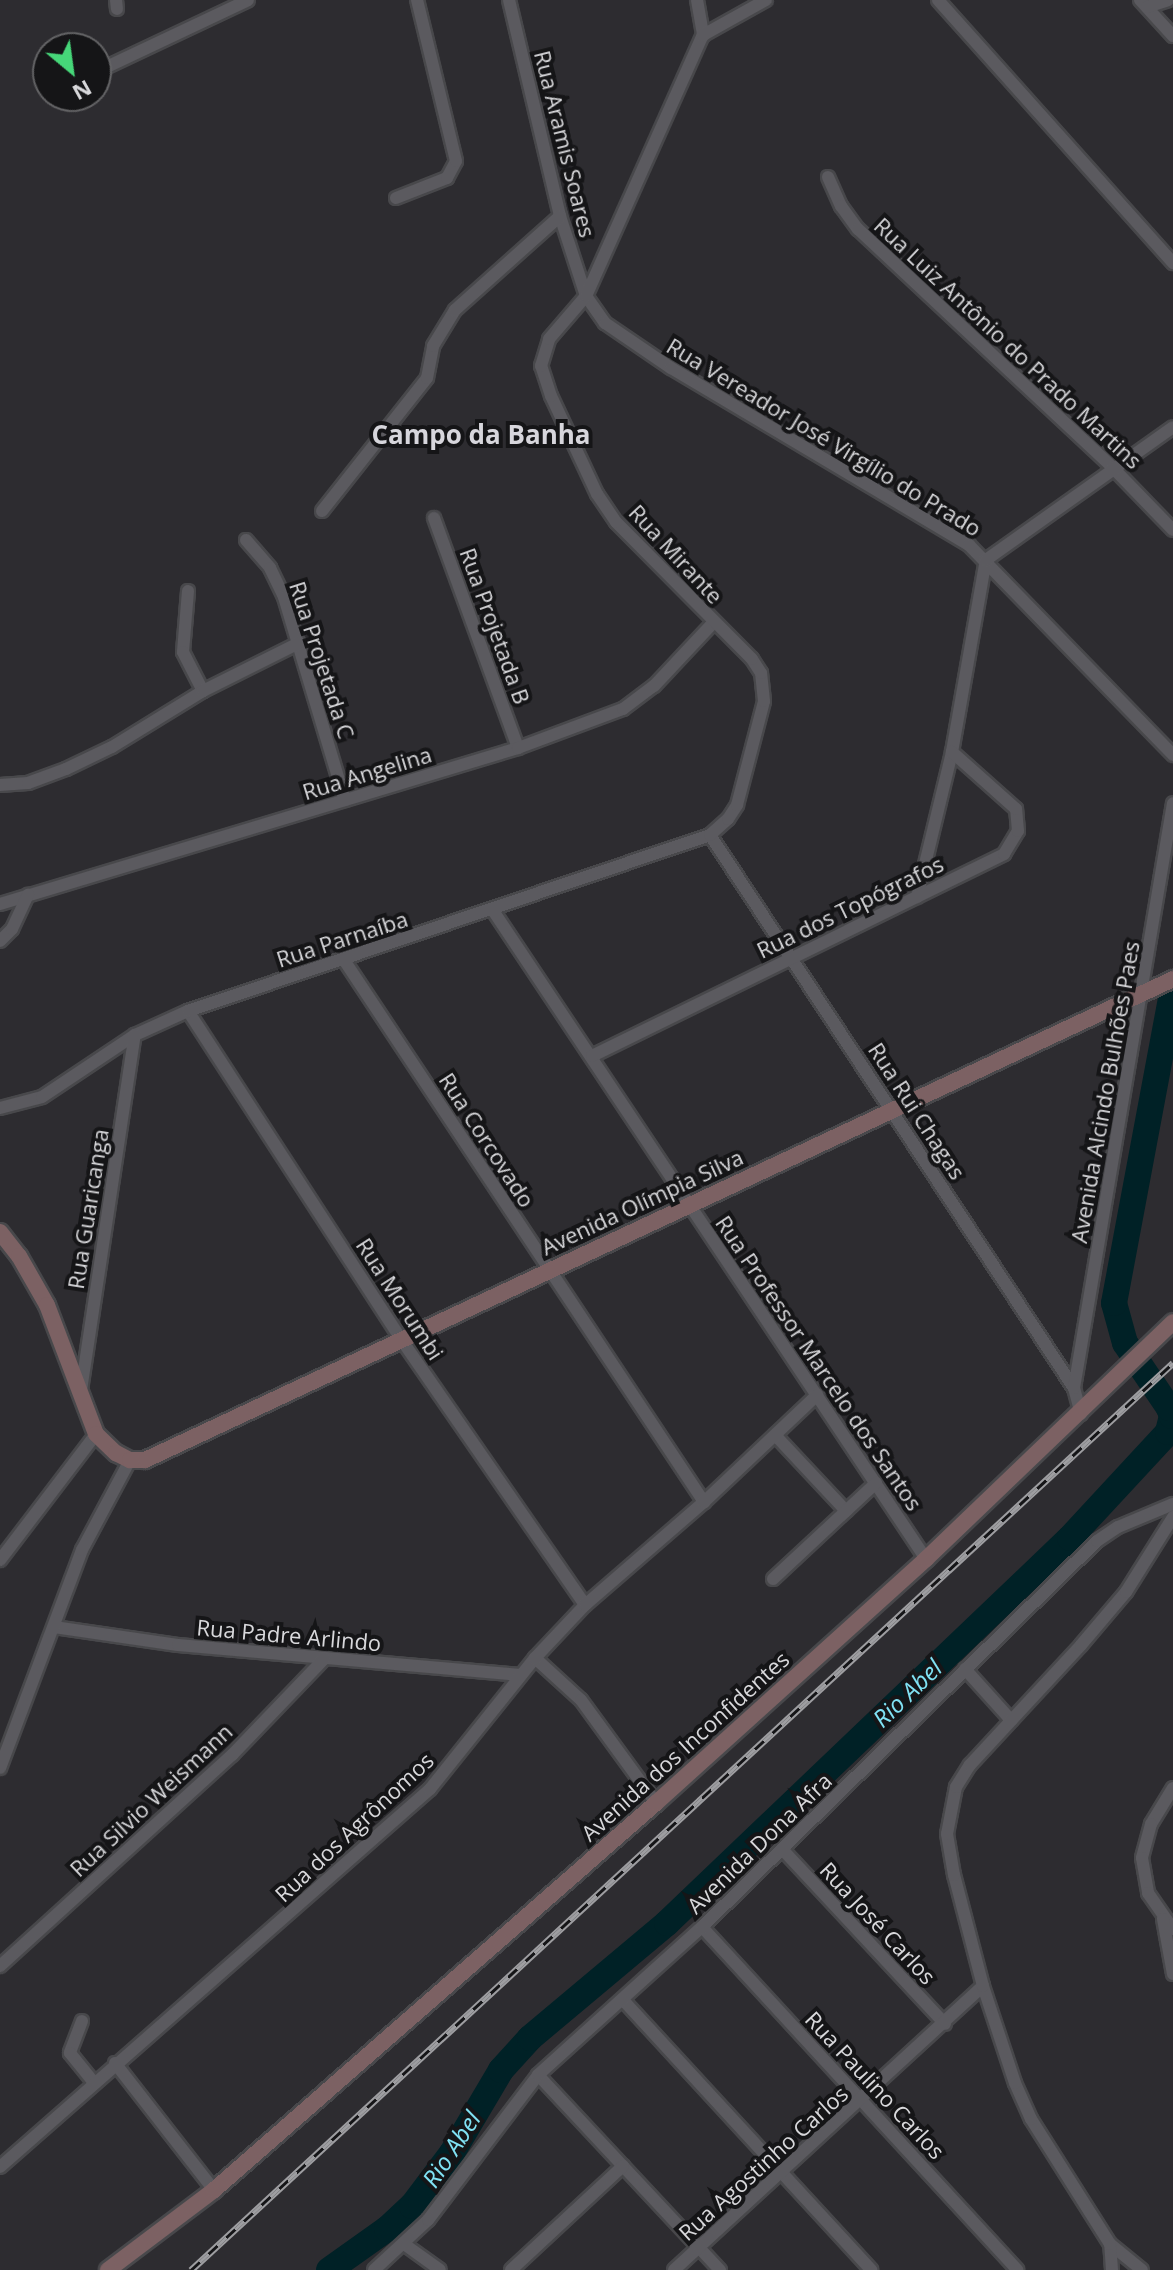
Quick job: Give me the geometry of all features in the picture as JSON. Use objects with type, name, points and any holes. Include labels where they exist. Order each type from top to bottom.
[{"type":"main road","name":"Avenida Olímpia Silva","points":[[130,1460],[158,1457],[401,1339],[1173,979]]},
{"type":"main road","points":[[0,1232],[36,1283],[96,1434],[108,1448],[130,1460]]},
{"type":"main road","name":"Avenida dos Inconfidentes","points":[[108,2270],[214,2190],[656,1803],[926,1559],[1081,1414],[1173,1322]]},
{"type":"street","points":[[112,64],[248,0]]},
{"type":"street","points":[[396,198],[447,178],[456,161],[417,0]]},
{"type":"street","name":"Rua Aramis Soares","points":[[509,0],[560,216],[586,296]]},
{"type":"street","points":[[697,0],[703,35],[766,0]]},
{"type":"street","points":[[938,0],[1173,263]]},
{"type":"street","points":[[1144,4],[1168,0]]},
{"type":"street","points":[[1144,4],[1173,36]]},
{"type":"street","name":"Rua Mirante","points":[[703,35],[586,296],[545,347],[541,366],[546,384],[597,494],[616,522],[752,659],[765,685],[764,701],[737,805],[728,819],[710,835]]},
{"type":"street","name":"Rua Luiz Antônio do Prado Martins","points":[[828,177],[841,206],[858,229],[1113,468],[1173,530]]},
{"type":"street","points":[[322,511],[427,378],[433,346],[455,310],[560,216]]},
{"type":"street","name":"Rua Vereador José Virgílio do Prado","points":[[586,296],[605,323],[640,349],[952,534],[986,560],[1173,755]]},
{"type":"street","points":[[917,897],[952,752],[986,560],[1173,427]]},
{"type":"street","name":"Rua Projetada B","points":[[434,518],[518,748]]},
{"type":"street","name":"Rua Projetada C","points":[[246,540],[277,581],[299,643],[345,800]]},
{"type":"street","points":[[188,591],[183,652],[203,691]]},
{"type":"street","name":"Rua Angelina","points":[[0,904],[518,748],[633,705],[713,623]]},
{"type":"street","points":[[0,785],[28,783],[66,769],[151,724],[203,691],[299,643]]},
{"type":"street","name":"Rua dos Topógrafos","points":[[592,1056],[1004,854],[1018,831],[1016,809],[952,752]]},
{"type":"street","name":"Avenida Alcindo Bulhões Paes","points":[[1074,1388],[1149,989],[1173,803]]},
{"type":"street","name":"Rua Parnaíba","points":[[0,1108],[42,1097],[135,1035],[188,1011],[710,835]]},
{"type":"street","name":"Rua Rui Chagas","points":[[710,835],[1074,1388],[1081,1414]]},
{"type":"street","points":[[0,941],[12,929],[28,895]]},
{"type":"street","name":"Rua Professor Marcelo dos Santos","points":[[492,909],[926,1559]]},
{"type":"street","name":"Rua Corcovado","points":[[344,960],[704,1502]]},
{"type":"street","name":"Rua Morumbi","points":[[188,1011],[401,1339],[585,1605]]},
{"type":"street","name":"Rua Guaricanga","points":[[81,1390],[135,1035]]},
{"type":"street","name":"Rua dos Agrônomos","points":[[0,2167],[430,1789],[535,1658],[585,1605],[704,1502],[817,1395]]},
{"type":"street","points":[[0,1560],[96,1434]]},
{"type":"street","points":[[775,1435],[846,1511]]},
{"type":"street","points":[[0,1768],[82,1550],[130,1460]]},
{"type":"street","points":[[773,1579],[876,1483]]},
{"type":"street","name":"Avenida Dona Afra","points":[[374,2270],[404,2244],[447,2198],[487,2138],[538,2075],[702,1927],[1097,1541],[1118,1527],[1173,1504]]},
{"type":"street","points":[[1142,2270],[1110,2244],[1031,2119],[1015,2083],[983,1986],[954,1875],[947,1834],[952,1799],[962,1775],[1126,1592],[1173,1517]]},
{"type":"street","name":"Rua Padre Arlindo","points":[[54,1627],[178,1645],[521,1675]]},
{"type":"street","name":"Rua Silvio Weismann","points":[[0,1966],[6,1952],[232,1755],[325,1658]]},
{"type":"street","points":[[535,1658],[597,1720],[656,1803]]},
{"type":"street","points":[[965,1669],[1011,1720]]},
{"type":"street","points":[[1173,1788],[1151,1824],[1142,1858],[1148,1893],[1173,1929]]},
{"type":"street","name":"Rua José Carlos","points":[[782,1849],[945,2024]]},
{"type":"street","points":[[1162,1916],[1173,1974]]},
{"type":"street","name":"Rua Paulino Carlos","points":[[702,1927],[1017,2270]]},
{"type":"street","name":"Rua Agostinho Carlos","points":[[674,2270],[863,2100],[983,1986]]},
{"type":"street","points":[[623,2000],[871,2270]]},
{"type":"street","points":[[82,2021],[70,2053],[94,2083]]},
{"type":"street","points":[[115,2063],[214,2190]]},
{"type":"street","points":[[538,2075],[720,2270]]},
{"type":"street","points":[[511,2270],[623,2166]]},
{"type":"street","points":[[404,2244],[440,2270]]},
{"type":"street","points":[[1110,2244],[1112,2270]]},
{"type":"waterway","name":"Rio Abel","points":[[329,2270],[387,2229],[412,2206],[452,2153],[501,2070],[530,2038],[667,1923],[1070,1538],[1168,1432],[1172,1416],[1169,1408],[1125,1343],[1114,1303],[1171,999]]},
{"type":"railway","points":[[191,2270],[1173,1363]]},
{"type":"district","name":"Campo da Banha","points":[[481,435]]}]
